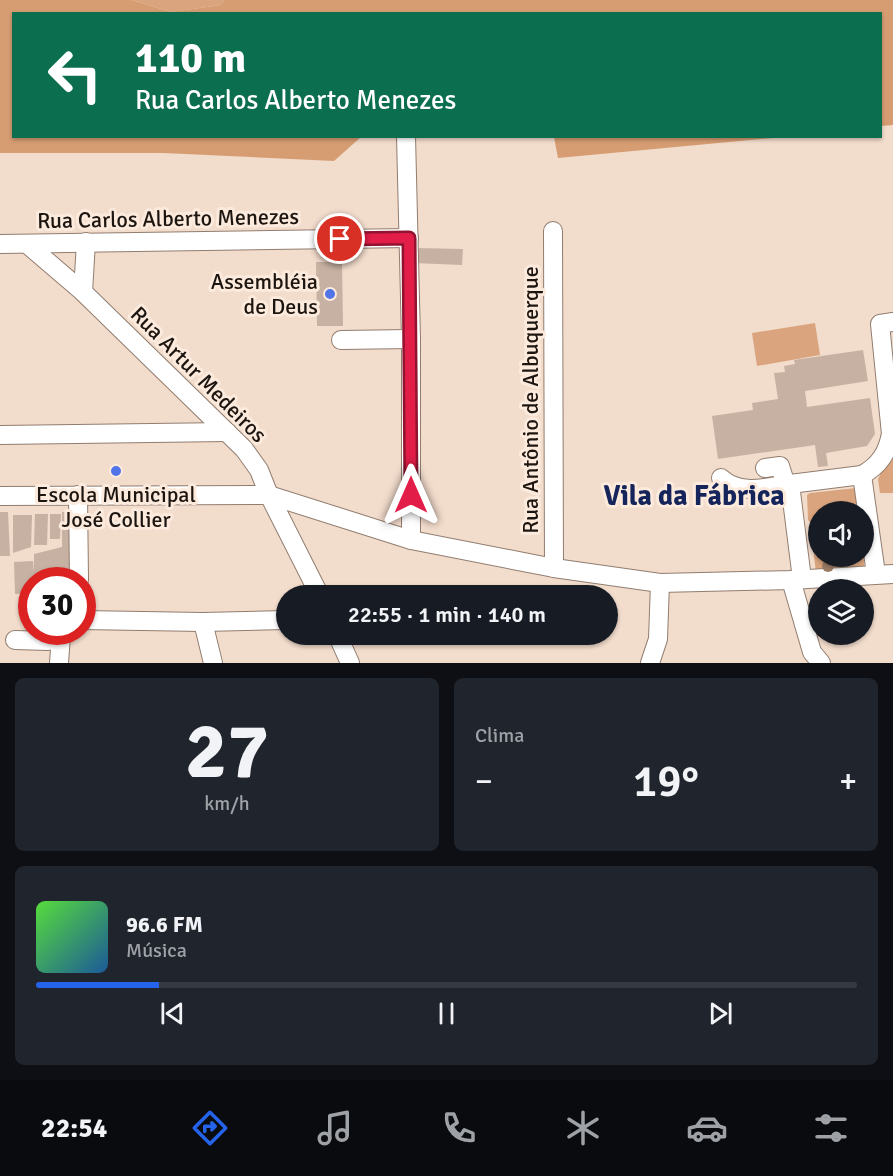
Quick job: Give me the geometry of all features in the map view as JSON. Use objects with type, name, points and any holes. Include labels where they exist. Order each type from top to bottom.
[{"type":"street","points":[[406,138],[411,339],[411,540]]},
{"type":"street","name":"Rua Antônio de Albuquerque","points":[[553,231],[554,568]]},
{"type":"street","name":"Rua Carlos Alberto Menezes","points":[[0,244],[409,238]]},
{"type":"street","points":[[83,292],[86,242]]},
{"type":"street","name":"Rua Artur Medeiros","points":[[27,244],[83,292],[227,432],[259,470],[268,495],[314,585]]},
{"type":"street","points":[[721,478],[730,487],[749,489],[862,475],[880,462],[888,448],[891,434],[887,323]]},
{"type":"street","points":[[340,339],[411,339]]},
{"type":"street","points":[[0,435],[227,432]]},
{"type":"street","points":[[765,468],[780,466],[788,484],[796,580],[810,659]]},
{"type":"street","points":[[0,496],[268,495],[411,540],[554,568],[660,583],[796,580],[885,574],[862,475]]},
{"type":"street","points":[[78,495],[79,567]]},
{"type":"street","points":[[650,663],[658,639],[660,583]]},
{"type":"street","points":[[96,620],[276,620]]},
{"type":"street","points":[[203,622],[213,663]]},
{"type":"street","points":[[59,663],[61,645]]},
{"type":"street","points":[[342,645],[350,663]]},
{"type":"shaded area","points":[[0,0],[131,0],[171,12],[12,12],[12,138],[360,138],[334,161],[163,153],[0,153]]},
{"type":"shaded area","points":[[131,0],[224,0],[221,5],[171,12]]},
{"type":"shaded area","points":[[224,0],[893,0],[893,125],[882,126],[882,12],[171,12],[221,5]]},
{"type":"shaded area","points":[[554,138],[772,138],[558,158]]},
{"type":"shaded area","points":[[815,323],[820,355],[757,366],[752,333]]},
{"type":"shaded area","points":[[893,449],[893,493],[880,493],[878,479]]},
{"type":"shaded area","points":[[856,488],[858,501],[808,501],[808,520],[807,495]]},
{"type":"shaded area","points":[[815,567],[864,567],[816,573]]},
{"type":"building","points":[[415,248],[463,249],[462,265],[414,263]]},
{"type":"building","name":"Assembléia de Deus","points":[[316,262],[342,262],[343,326],[317,326]]},
{"type":"building","points":[[863,350],[868,381],[805,391],[807,407],[870,398],[875,434],[867,446],[826,453],[828,466],[818,467],[815,445],[718,459],[712,416],[753,410],[752,403],[778,399],[774,373],[785,372],[784,366],[795,364],[794,360]]},
{"type":"building","points":[[0,512],[8,512],[10,556],[0,556]]},
{"type":"building","points":[[62,512],[75,512],[74,567],[34,567],[34,554],[62,547]]},
{"type":"building","points":[[35,514],[48,514],[47,545],[34,545]]},
{"type":"building","points":[[50,514],[61,514],[60,539],[50,539]]},
{"type":"building","points":[[13,515],[32,515],[31,547],[13,553]]},
{"type":"building","points":[[33,561],[34,567],[18,567],[18,594],[15,594],[14,562]]},
{"type":"place","name":"Assembléia de Deus","points":[[330,294]]},
{"type":"place","name":"Escola Municipal José Collier","points":[[116,471]]},
{"type":"district","name":"Vila da Fábrica","points":[[694,495]]},
{"type":"route","points":[[340,239],[409,238],[411,495]]}]
